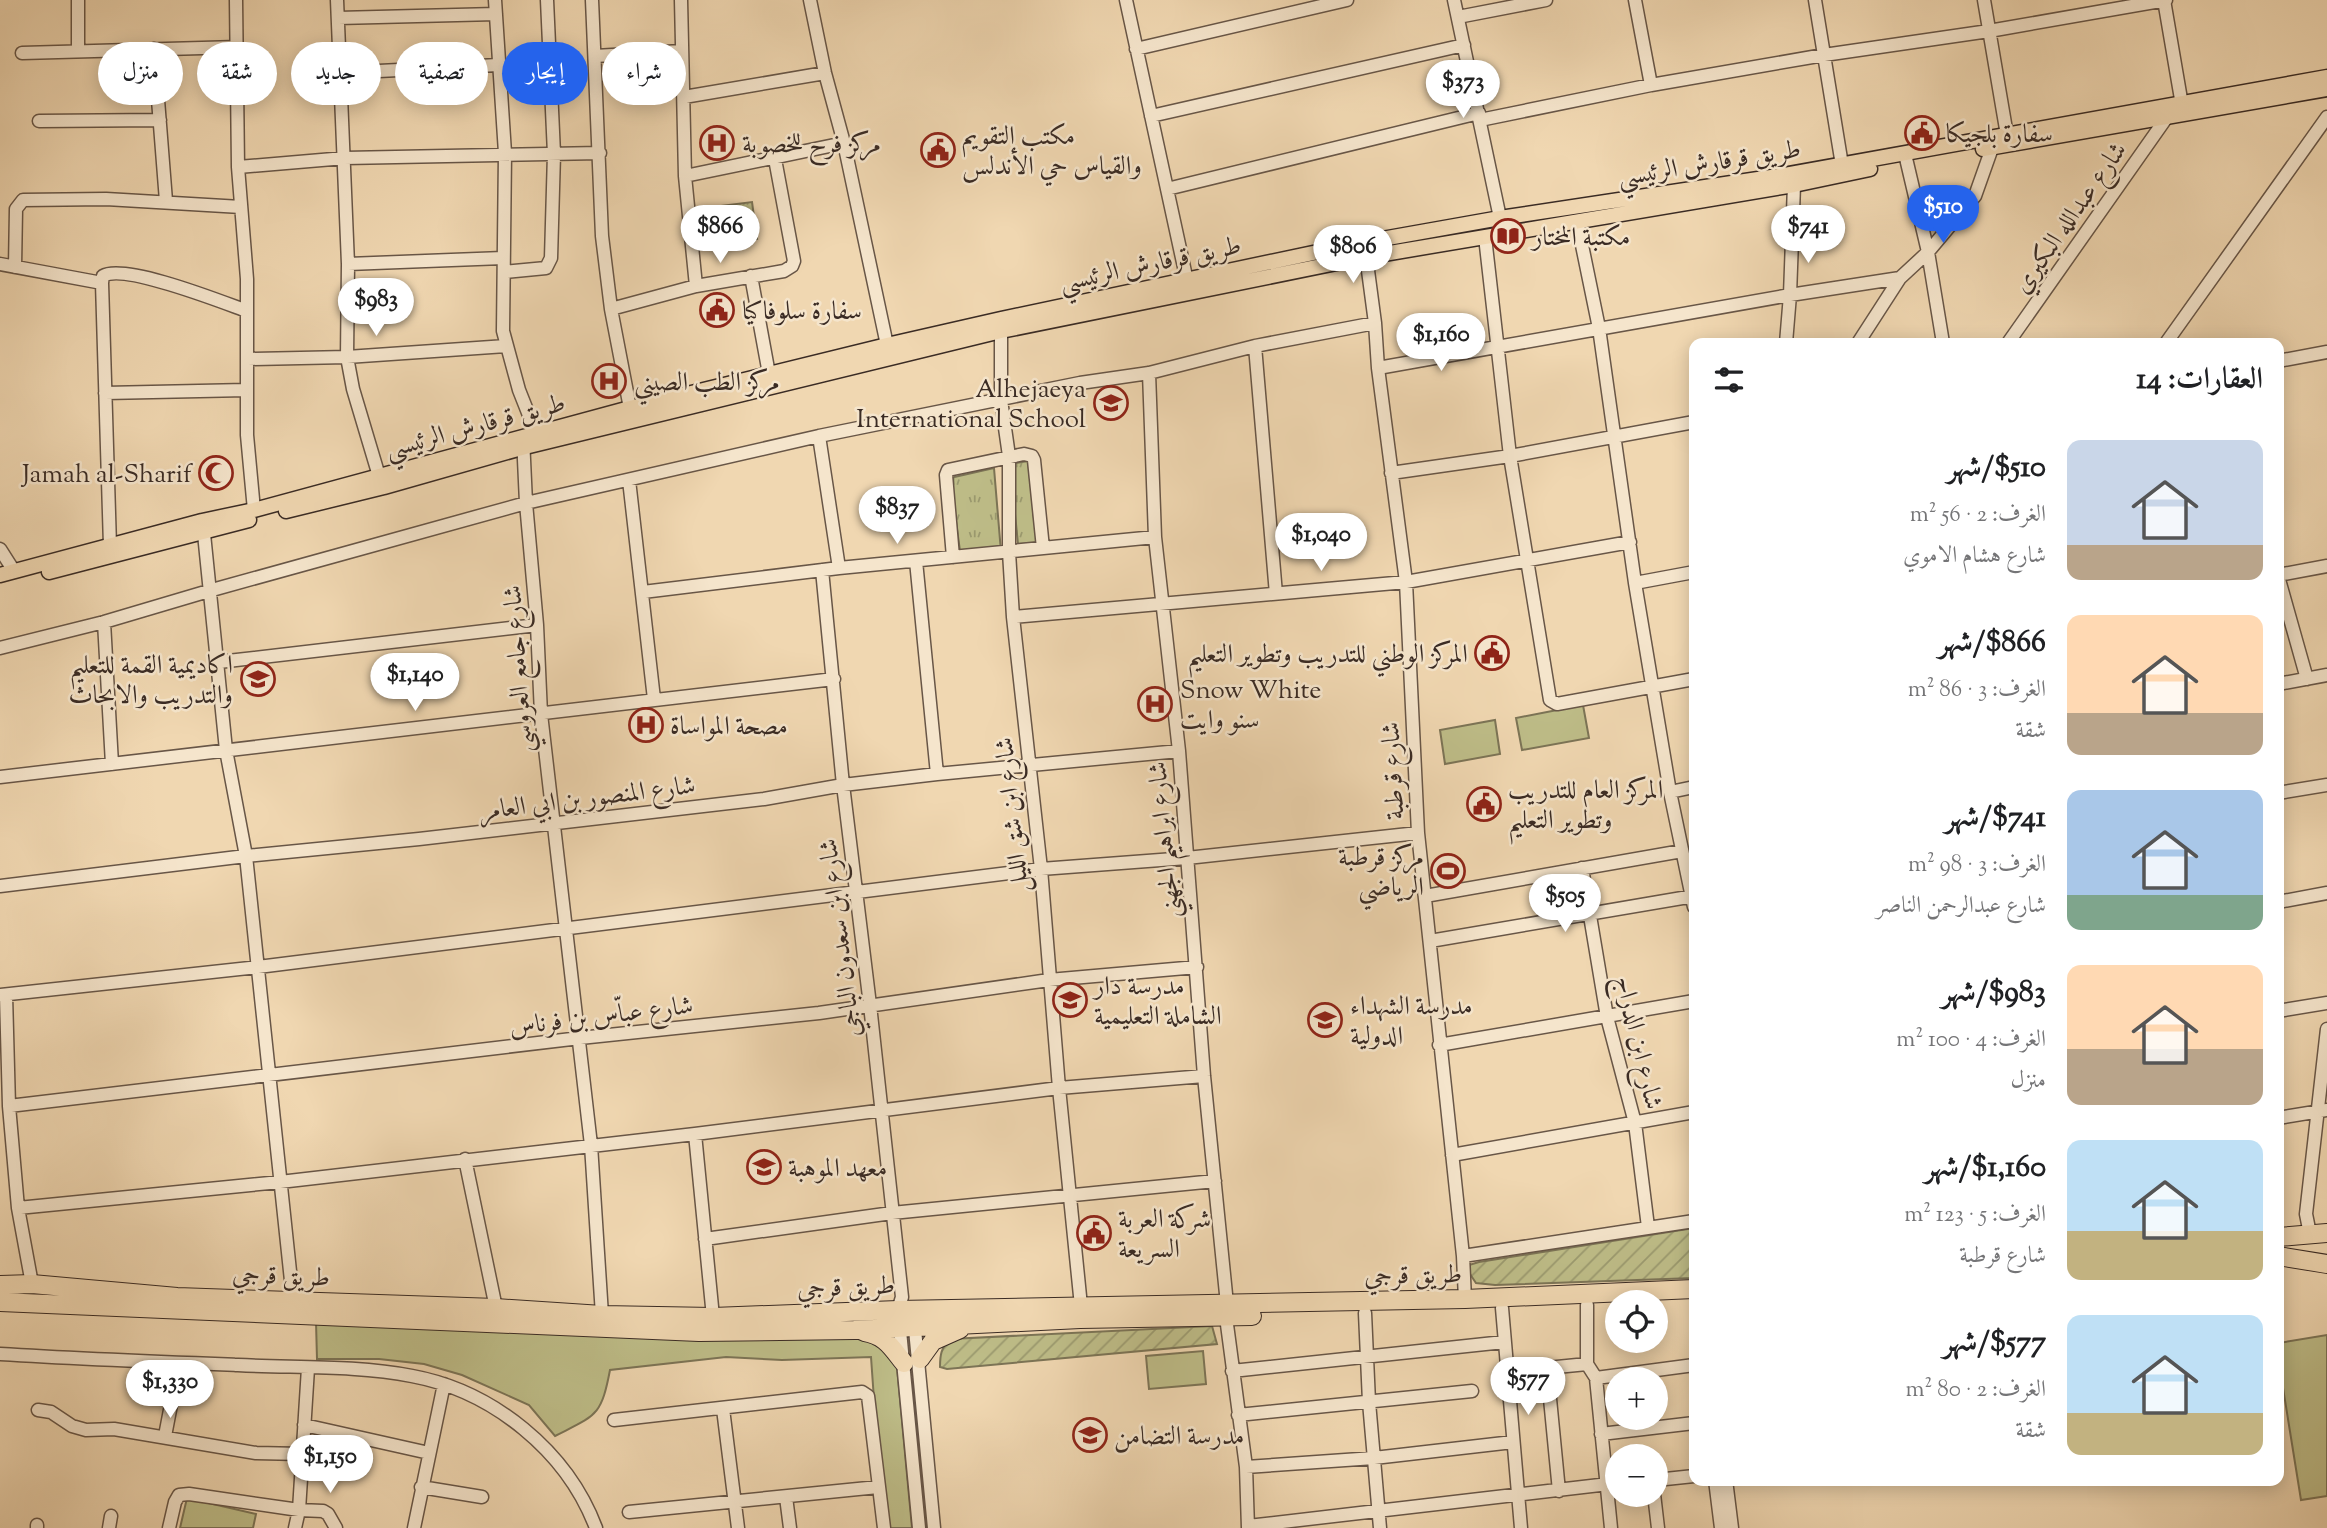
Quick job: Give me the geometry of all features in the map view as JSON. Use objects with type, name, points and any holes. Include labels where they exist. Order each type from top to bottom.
[{"type":"highway","points":[[2284,1236],[2319,1233]]},
{"type":"highway","points":[[2284,1255],[2327,1251]]},
{"type":"highway","points":[[2284,1256],[2327,1264]]},
{"type":"highway","name":"طريق قرجي","points":[[0,1285],[32,1284],[293,1308],[699,1332],[854,1330],[906,1315],[978,1322],[1689,1289]]},
{"type":"highway","points":[[1668,1301],[1689,1300]]},
{"type":"highway","name":"طريق قرجي","points":[[0,1302],[293,1308],[496,1308],[602,1315],[713,1317],[906,1315],[1081,1306],[1365,1313],[1605,1305]]},
{"type":"highway","points":[[854,1330],[883,1338],[912,1361],[939,1338],[978,1322]]},
{"type":"main road","name":"طريق قرقارش الرئيسي","points":[[7,573],[110,546],[384,487],[631,408],[887,345],[1001,325],[1365,250],[1485,237],[1502,225],[1577,221],[1794,185],[2007,135],[2327,77]]},
{"type":"main road","name":"طريق قرقارش الرئيسي","points":[[0,584],[379,476],[1187,281],[1842,165],[1992,148],[2327,89]]},
{"type":"street","points":[[78,0],[78,51]]},
{"type":"street","points":[[236,0],[238,42]]},
{"type":"street","points":[[337,0],[338,42]]},
{"type":"street","name":"شارع جامع العروسي","points":[[495,0],[505,153],[502,323],[528,439],[526,503],[537,625],[541,714],[592,1145],[602,1315]]},
{"type":"street","points":[[505,272],[543,269],[550,263],[554,154],[547,0]]},
{"type":"street","points":[[592,0],[602,236],[611,309],[631,408]]},
{"type":"street","points":[[681,0],[681,42]]},
{"type":"street","points":[[810,0],[887,345]]},
{"type":"street","points":[[1126,0],[1187,281]]},
{"type":"street","points":[[1136,49],[1347,0]]},
{"type":"street","points":[[1454,0],[1502,225]]},
{"type":"street","points":[[1458,17],[1546,0]]},
{"type":"street","points":[[1635,0],[1651,85]]},
{"type":"street","points":[[1815,0],[1842,165]]},
{"type":"street","points":[[1984,0],[2007,135]]},
{"type":"street","points":[[1167,189],[1480,117],[1824,55],[1989,31],[2165,0],[2182,104]]},
{"type":"street","points":[[338,18],[496,14]]},
{"type":"street","points":[[1151,116],[1464,45]]},
{"type":"street","points":[[22,53],[98,50]]},
{"type":"street","points":[[596,56],[602,56]]},
{"type":"street","points":[[381,71],[498,65]]},
{"type":"street","points":[[686,97],[825,73]]},
{"type":"street","points":[[159,105],[166,201]]},
{"type":"street","points":[[238,105],[238,167],[247,311],[247,435],[254,510]]},
{"type":"street","points":[[341,105],[348,264],[346,356],[379,476]]},
{"type":"street","points":[[684,105],[685,176],[696,286]]},
{"type":"street","name":"شارع عبدالله البكيري","points":[[2012,338],[2167,117]]},
{"type":"street","points":[[2170,338],[2327,117]]},
{"type":"street","points":[[39,121],[160,121]]},
{"type":"street","points":[[685,176],[844,143]]},
{"type":"street","points":[[1861,338],[1900,278],[1928,252],[1975,196],[1992,148]]},
{"type":"street","points":[[238,167],[345,158],[600,153]]},
{"type":"street","points":[[1905,158],[1928,252],[1942,338]]},
{"type":"street","points":[[611,309],[696,286],[784,271],[794,264],[775,159]]},
{"type":"street","points":[[1786,338],[1794,185]]},
{"type":"street","points":[[15,267],[16,209],[23,200],[106,199],[241,207]]},
{"type":"street","points":[[1577,221],[1599,328],[1635,583],[1670,792],[1689,882]]},
{"type":"street","points":[[1485,237],[1510,456],[1550,701],[1557,704],[1689,680]]},
{"type":"street","name":"شارع قرطبة","points":[[1365,250],[1406,582],[1418,832],[1463,1256],[1465,1299]]},
{"type":"street","points":[[348,264],[503,258]]},
{"type":"street","points":[[0,264],[102,283]]},
{"type":"street","points":[[110,546],[103,276],[108,272],[123,273],[180,287],[247,311]]},
{"type":"street","points":[[751,276],[769,374]]},
{"type":"street","points":[[1378,368],[1900,278]]},
{"type":"street","points":[[0,648],[104,622],[526,503],[819,436],[1080,383],[1149,373],[1255,346],[1375,323]]},
{"type":"street","name":"شارع ابن شق الليل","points":[[1001,325],[1001,400],[1009,456],[1009,552],[1013,617],[1041,869],[1049,980],[1081,1306]]},
{"type":"street","points":[[248,359],[346,356],[506,345]]},
{"type":"street","points":[[1255,346],[1276,594]]},
{"type":"street","points":[[2284,360],[2325,350]]},
{"type":"street","name":"شارع ابراهيم الجهني","points":[[1149,373],[1155,537],[1179,751],[1204,1076],[1232,1371],[1246,1467],[1248,1527]]},
{"type":"street","points":[[105,393],[246,390]]},
{"type":"street","points":[[1391,473],[1510,456],[1689,423]]},
{"type":"street","points":[[819,436],[839,568]]},
{"type":"street","points":[[953,557],[947,472],[952,468],[1024,454],[1032,456],[1034,460],[1043,548]]},
{"type":"street","points":[[629,480],[654,699]]},
{"type":"street","points":[[204,526],[226,750],[246,856],[293,1308]]},
{"type":"street","points":[[643,592],[839,568],[1155,537]]},
{"type":"street","points":[[1013,617],[1406,582],[1630,541]]},
{"type":"street","points":[[0,549],[7,573]]},
{"type":"street","points":[[916,561],[937,774]]},
{"type":"street","points":[[2284,575],[2327,566]]},
{"type":"street","name":"شارع ابن سعدون الباجي","points":[[822,570],[843,785],[858,894],[892,1213],[912,1361]]},
{"type":"street","points":[[1635,583],[1689,573]]},
{"type":"street","points":[[2284,597],[2307,679]]},
{"type":"street","points":[[104,622],[112,764]]},
{"type":"street","points":[[219,662],[537,625]]},
{"type":"street","points":[[2284,683],[2327,675]]},
{"type":"street","points":[[0,777],[834,679]]},
{"type":"street","name":"شارع المنصور بن ابي العامر","points":[[0,886],[764,799],[843,785],[937,774],[1179,751]]},
{"type":"street","points":[[2284,792],[2327,785]]},
{"type":"street","points":[[1670,792],[1689,788]]},
{"type":"street","points":[[32,1284],[18,1208],[3,995],[258,967],[1041,869],[1186,858],[1418,832]]},
{"type":"street","points":[[1425,896],[1682,851]]},
{"type":"street","name":"شارع ابن الدراج","points":[[1582,868],[1607,1017],[1635,1123],[1648,1227]]},
{"type":"street","points":[[2284,901],[2327,893]]},
{"type":"street","points":[[1430,940],[1590,913],[1689,901]]},
{"type":"street","name":"شارع عباّس بن فرناس","points":[[9,1106],[580,1038],[819,1013],[1049,980],[1197,967]]},
{"type":"street","points":[[1439,1045],[1689,1002]]},
{"type":"street","points":[[2284,1010],[2327,1003]]},
{"type":"street","points":[[2319,1233],[2306,1214],[2322,1110],[2327,1029]]},
{"type":"street","points":[[18,1208],[280,1182],[1059,1088],[1204,1076]]},
{"type":"street","points":[[2284,1117],[2322,1110]]},
{"type":"street","points":[[1452,1155],[1689,1113]]},
{"type":"street","points":[[695,1134],[713,1317]]},
{"type":"street","points":[[465,1159],[496,1308]]},
{"type":"street","points":[[705,1239],[892,1213],[1215,1181]]},
{"type":"street","points":[[1463,1256],[1689,1222]]},
{"type":"street","points":[[1587,1306],[1587,1364],[1596,1378],[1605,1452]]},
{"type":"street","points":[[1502,1308],[1521,1528]]},
{"type":"street","points":[[1365,1313],[1369,1402],[1380,1528]]},
{"type":"street","points":[[1232,1371],[1504,1342]]},
{"type":"street","points":[[1,1355],[308,1368],[410,1375],[444,1384],[511,1418],[544,1447],[587,1504],[596,1528]]},
{"type":"street","points":[[912,1361],[919,1528]]},
{"type":"street","points":[[912,1361],[934,1528]]},
{"type":"street","points":[[165,1436],[179,1363]]},
{"type":"street","points":[[1506,1372],[1587,1364]]},
{"type":"street","points":[[1596,1378],[1689,1366]]},
{"type":"street","points":[[295,1528],[299,1510],[308,1368]]},
{"type":"street","points":[[1547,1368],[1559,1491]]},
{"type":"street","points":[[414,1528],[444,1384]]},
{"type":"street","points":[[1238,1415],[1472,1391]]},
{"type":"street","points":[[614,1420],[862,1392],[868,1396],[884,1528]]},
{"type":"street","points":[[723,1409],[738,1528]]},
{"type":"street","points":[[38,1410],[51,1412],[72,1426],[86,1430],[114,1429],[256,1453],[302,1454]]},
{"type":"street","points":[[1601,1434],[1689,1424]]},
{"type":"street","points":[[304,1425],[429,1453]]},
{"type":"street","points":[[1246,1467],[1374,1458],[1513,1442]]},
{"type":"street","points":[[1668,1479],[1689,1477]]},
{"type":"street","points":[[1248,1527],[1605,1485]]},
{"type":"street","points":[[1716,1486],[1721,1528]]},
{"type":"street","points":[[1727,1486],[1732,1528]]},
{"type":"street","points":[[421,1487],[482,1497]]},
{"type":"street","points":[[629,1512],[878,1487]]},
{"type":"street","points":[[169,1528],[179,1495],[189,1494],[326,1512],[336,1528]]},
{"type":"street","points":[[786,1497],[790,1528]]},
{"type":"street","points":[[1611,1507],[1611,1528]]},
{"type":"street","points":[[1656,1507],[1658,1528]]},
{"type":"green space","points":[[752,202],[757,239],[725,243],[720,206]]},
{"type":"green space","points":[[1028,461],[1037,543],[1018,544],[1010,464]]},
{"type":"green space","points":[[994,468],[1001,552],[960,551],[950,478]]},
{"type":"green space","points":[[1583,705],[1589,738],[1522,750],[1516,718]]},
{"type":"green space","points":[[1495,720],[1500,754],[1445,764],[1440,730]]},
{"type":"green space","points":[[1689,1229],[1689,1278],[1495,1285],[1476,1283],[1468,1271],[1469,1265]]},
{"type":"green space","points":[[316,1322],[869,1338],[887,1353],[897,1368],[912,1528],[886,1528],[871,1357],[782,1360],[726,1357],[610,1370],[603,1397],[594,1413],[555,1436],[529,1405],[462,1375],[424,1364],[379,1359],[317,1359]]},
{"type":"green space","points":[[1212,1326],[1217,1344],[947,1369],[940,1367],[942,1352],[950,1339]]},
{"type":"green space","points":[[2327,1335],[2327,1496],[2301,1500],[2284,1394],[2284,1342]]},
{"type":"green space","points":[[1203,1351],[1206,1384],[1149,1389],[1146,1356]]},
{"type":"green space","points":[[187,1498],[256,1514],[253,1528],[180,1528]]},
{"type":"place","name":"سفارة بلجيكا","points":[[1922,133]]},
{"type":"place","name":"مركز فرح للخصوبة","points":[[717,143]]},
{"type":"place","name":"مكتب التقويم والقياس حي الأندلس","points":[[938,150]]},
{"type":"place","name":"مكتبة المختار","points":[[1508,236]]},
{"type":"place","name":"سفارة سلوفاكيا","points":[[717,310]]},
{"type":"place","name":"مركز الطب الصيني","points":[[609,381]]},
{"type":"place","name":"Alhejaeya International School","points":[[1111,403]]},
{"type":"place","name":"Jamah al-Sharif","points":[[216,473]]},
{"type":"place","name":"المركز الوطني للتدريب وتطوير التعليم","points":[[1492,653]]},
{"type":"place","name":"اكاديمية القمة للتعليم والتدريب والابحاث","points":[[258,679]]},
{"type":"place","name":"Snow White سنو وايت","points":[[1155,704]]},
{"type":"place","name":"مصحة المواساة","points":[[646,725]]},
{"type":"place","name":"المركز العام للتدريب وتطوير التعليم","points":[[1484,804]]},
{"type":"place","name":"مركز قرطبة الرياضي","points":[[1448,871]]},
{"type":"place","name":"مدرسة دار الشاملة التعليمية","points":[[1070,1000]]},
{"type":"place","name":"مدرسة الشهداء الدولية","points":[[1325,1020]]},
{"type":"place","name":"معهد الموهبة","points":[[764,1167]]},
{"type":"place","name":"شركة العربة السريعة","points":[[1094,1233]]},
{"type":"place","name":"مدرسة التضامن","points":[[1090,1435]]}]
